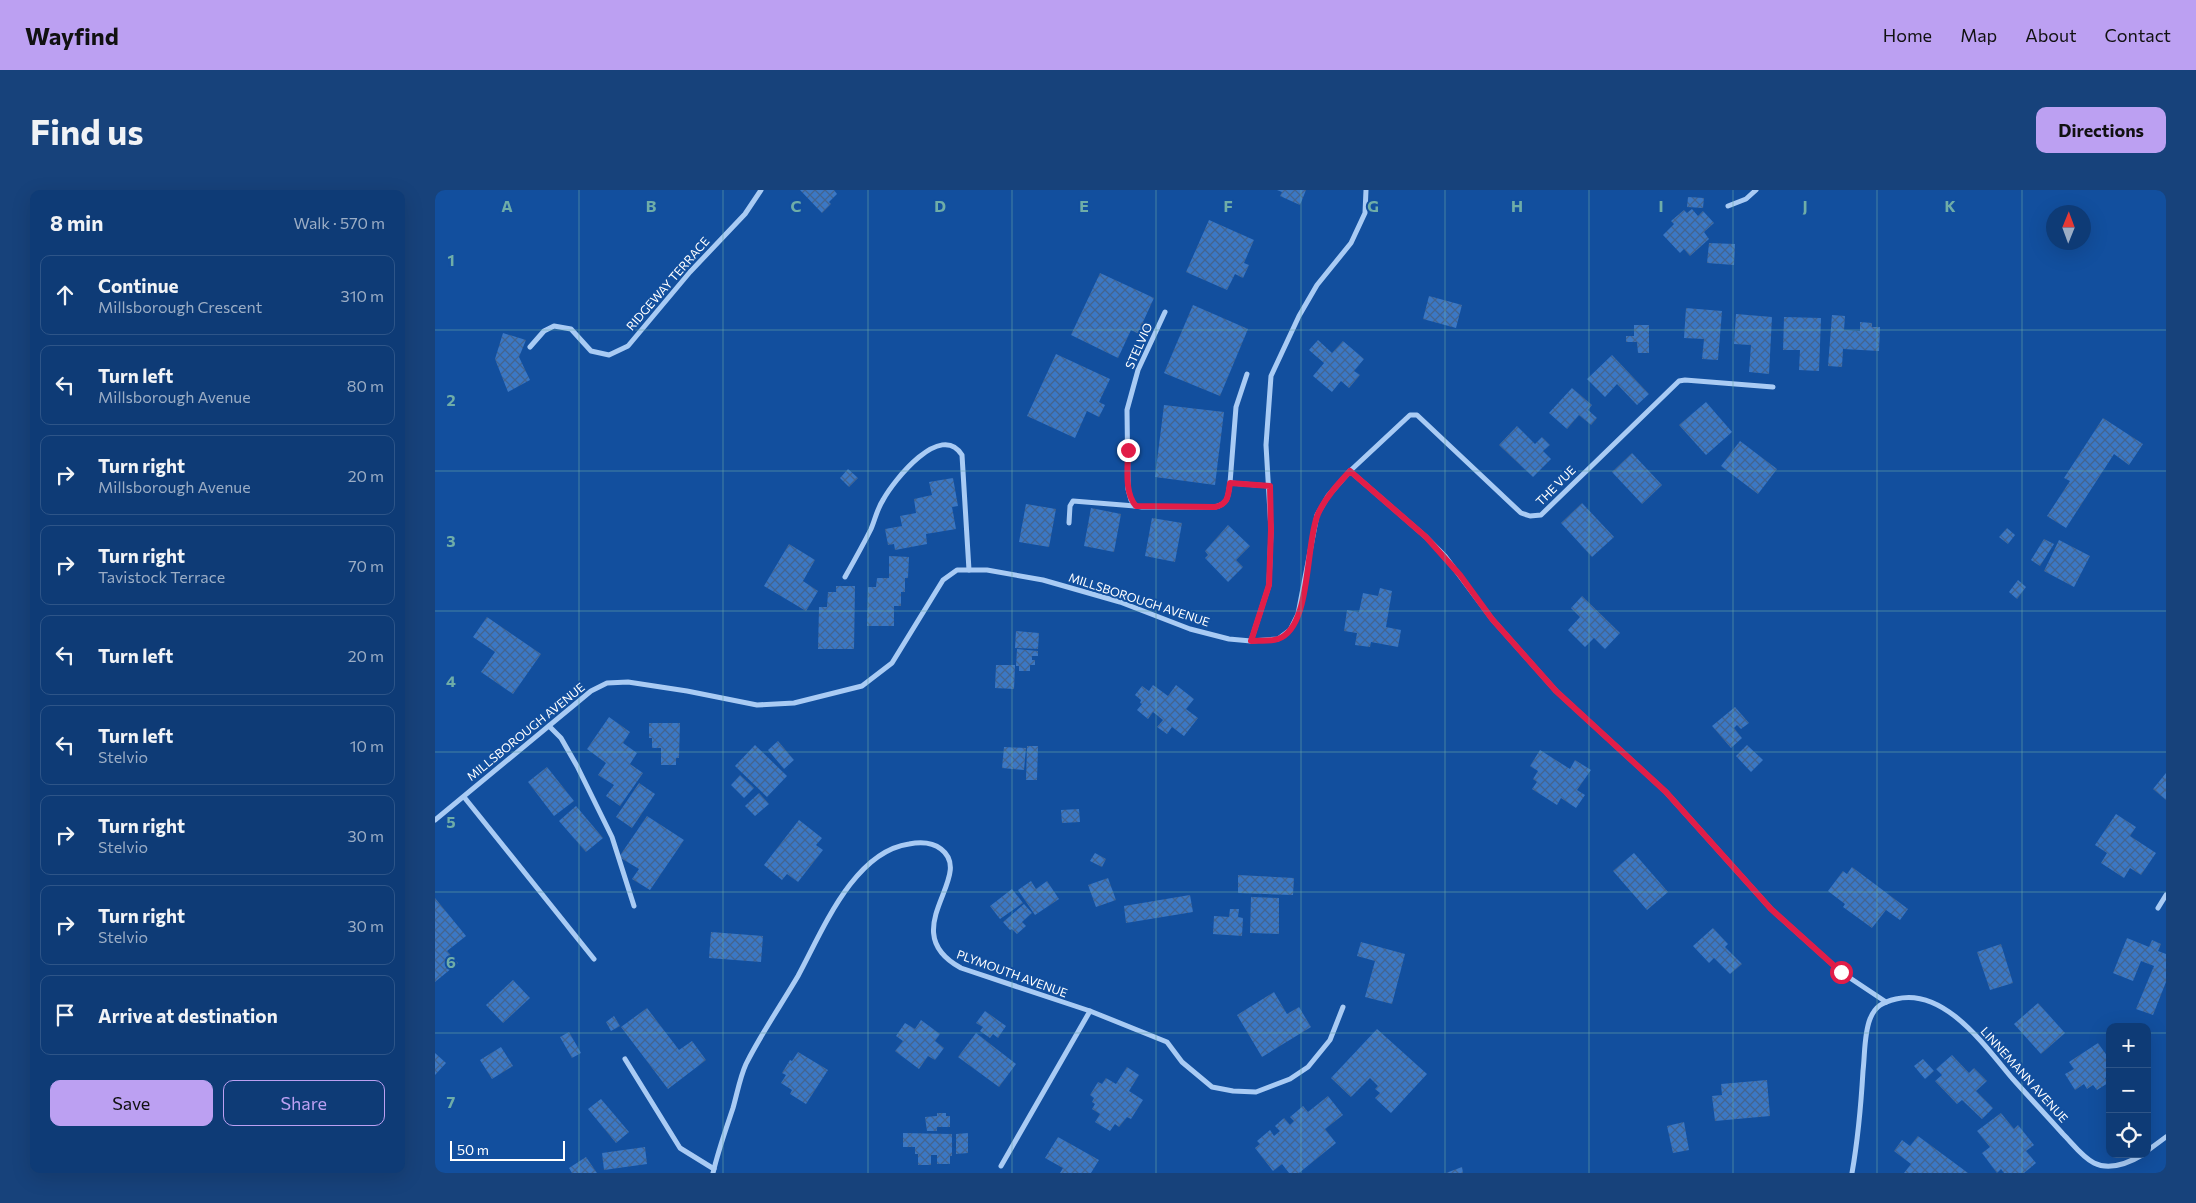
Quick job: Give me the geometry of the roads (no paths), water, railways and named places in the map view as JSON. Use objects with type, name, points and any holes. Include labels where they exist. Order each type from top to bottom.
[{"type":"street","name":"RIDGEWAY TERRACE","points":[[530,348],[545,331],[554,326],[571,329],[591,351],[609,355],[628,346],[690,272],[745,214],[761,190]]},
{"type":"street","points":[[1251,641],[1269,585],[1271,530],[1270,486],[1266,445],[1271,376],[1299,316],[1317,285],[1351,243],[1365,213],[1366,190]]},
{"type":"street","points":[[1728,206],[1746,199],[1755,190]]},
{"type":"street","name":"STELVIO","points":[[1135,506],[1128,489],[1127,410],[1138,370],[1165,312]]},
{"type":"street","points":[[1069,523],[1070,506],[1073,501],[1135,506],[1223,506],[1226,502],[1230,483],[1236,407],[1247,374]]},
{"type":"street","name":"THE VUE","points":[[1350,471],[1409,414],[1417,415],[1521,513],[1530,516],[1541,515],[1674,384],[1685,380],[1773,387]]},
{"type":"street","points":[[845,577],[871,528],[881,502],[898,477],[926,452],[940,444],[949,444],[957,447],[962,455],[969,570]]},
{"type":"street","points":[[1350,471],[1445,556],[1492,619],[1556,691],[1666,792],[1771,909],[1841,972],[1886,1002],[1876,1007],[1867,1027],[1857,1143],[1852,1173]]},
{"type":"street","name":"MILLSBOROUGH AVENUE","points":[[435,820],[591,691],[607,683],[628,682],[757,705],[794,703],[862,686],[892,663],[943,580],[957,570],[987,570],[1043,580],[1120,602],[1190,629],[1229,639],[1251,641],[1278,639],[1290,630],[1298,614],[1317,516],[1328,496],[1350,471]]},
{"type":"street","points":[[1230,483],[1270,486]]},
{"type":"street","points":[[549,726],[561,738],[577,766],[612,837],[634,906]]},
{"type":"street","points":[[464,797],[594,959]]},
{"type":"street","name":"PLYMOUTH AVENUE","points":[[713,1171],[746,1065],[838,903],[856,877],[872,861],[896,848],[918,842],[932,844],[943,850],[949,858],[948,883],[934,920],[933,934],[936,947],[946,960],[961,968],[1089,1011],[1167,1042],[1182,1062],[1213,1087],[1256,1092],[1290,1079],[1307,1067],[1330,1040],[1343,1007]]},
{"type":"street","points":[[2158,908],[2166,895]]},
{"type":"street","name":"LINNEMANN AVENUE","points":[[1886,1002],[1906,996],[1919,998],[1943,1008],[1965,1024],[2083,1154],[2094,1163],[2108,1167]]},
{"type":"street","points":[[1001,1166],[1089,1011]]},
{"type":"street","points":[[625,1059],[680,1148],[713,1171]]},
{"type":"street","points":[[2151,1148],[2166,1137]]},
{"type":"street","points":[[2109,1173],[2108,1167],[2126,1164],[2137,1158]]}]
